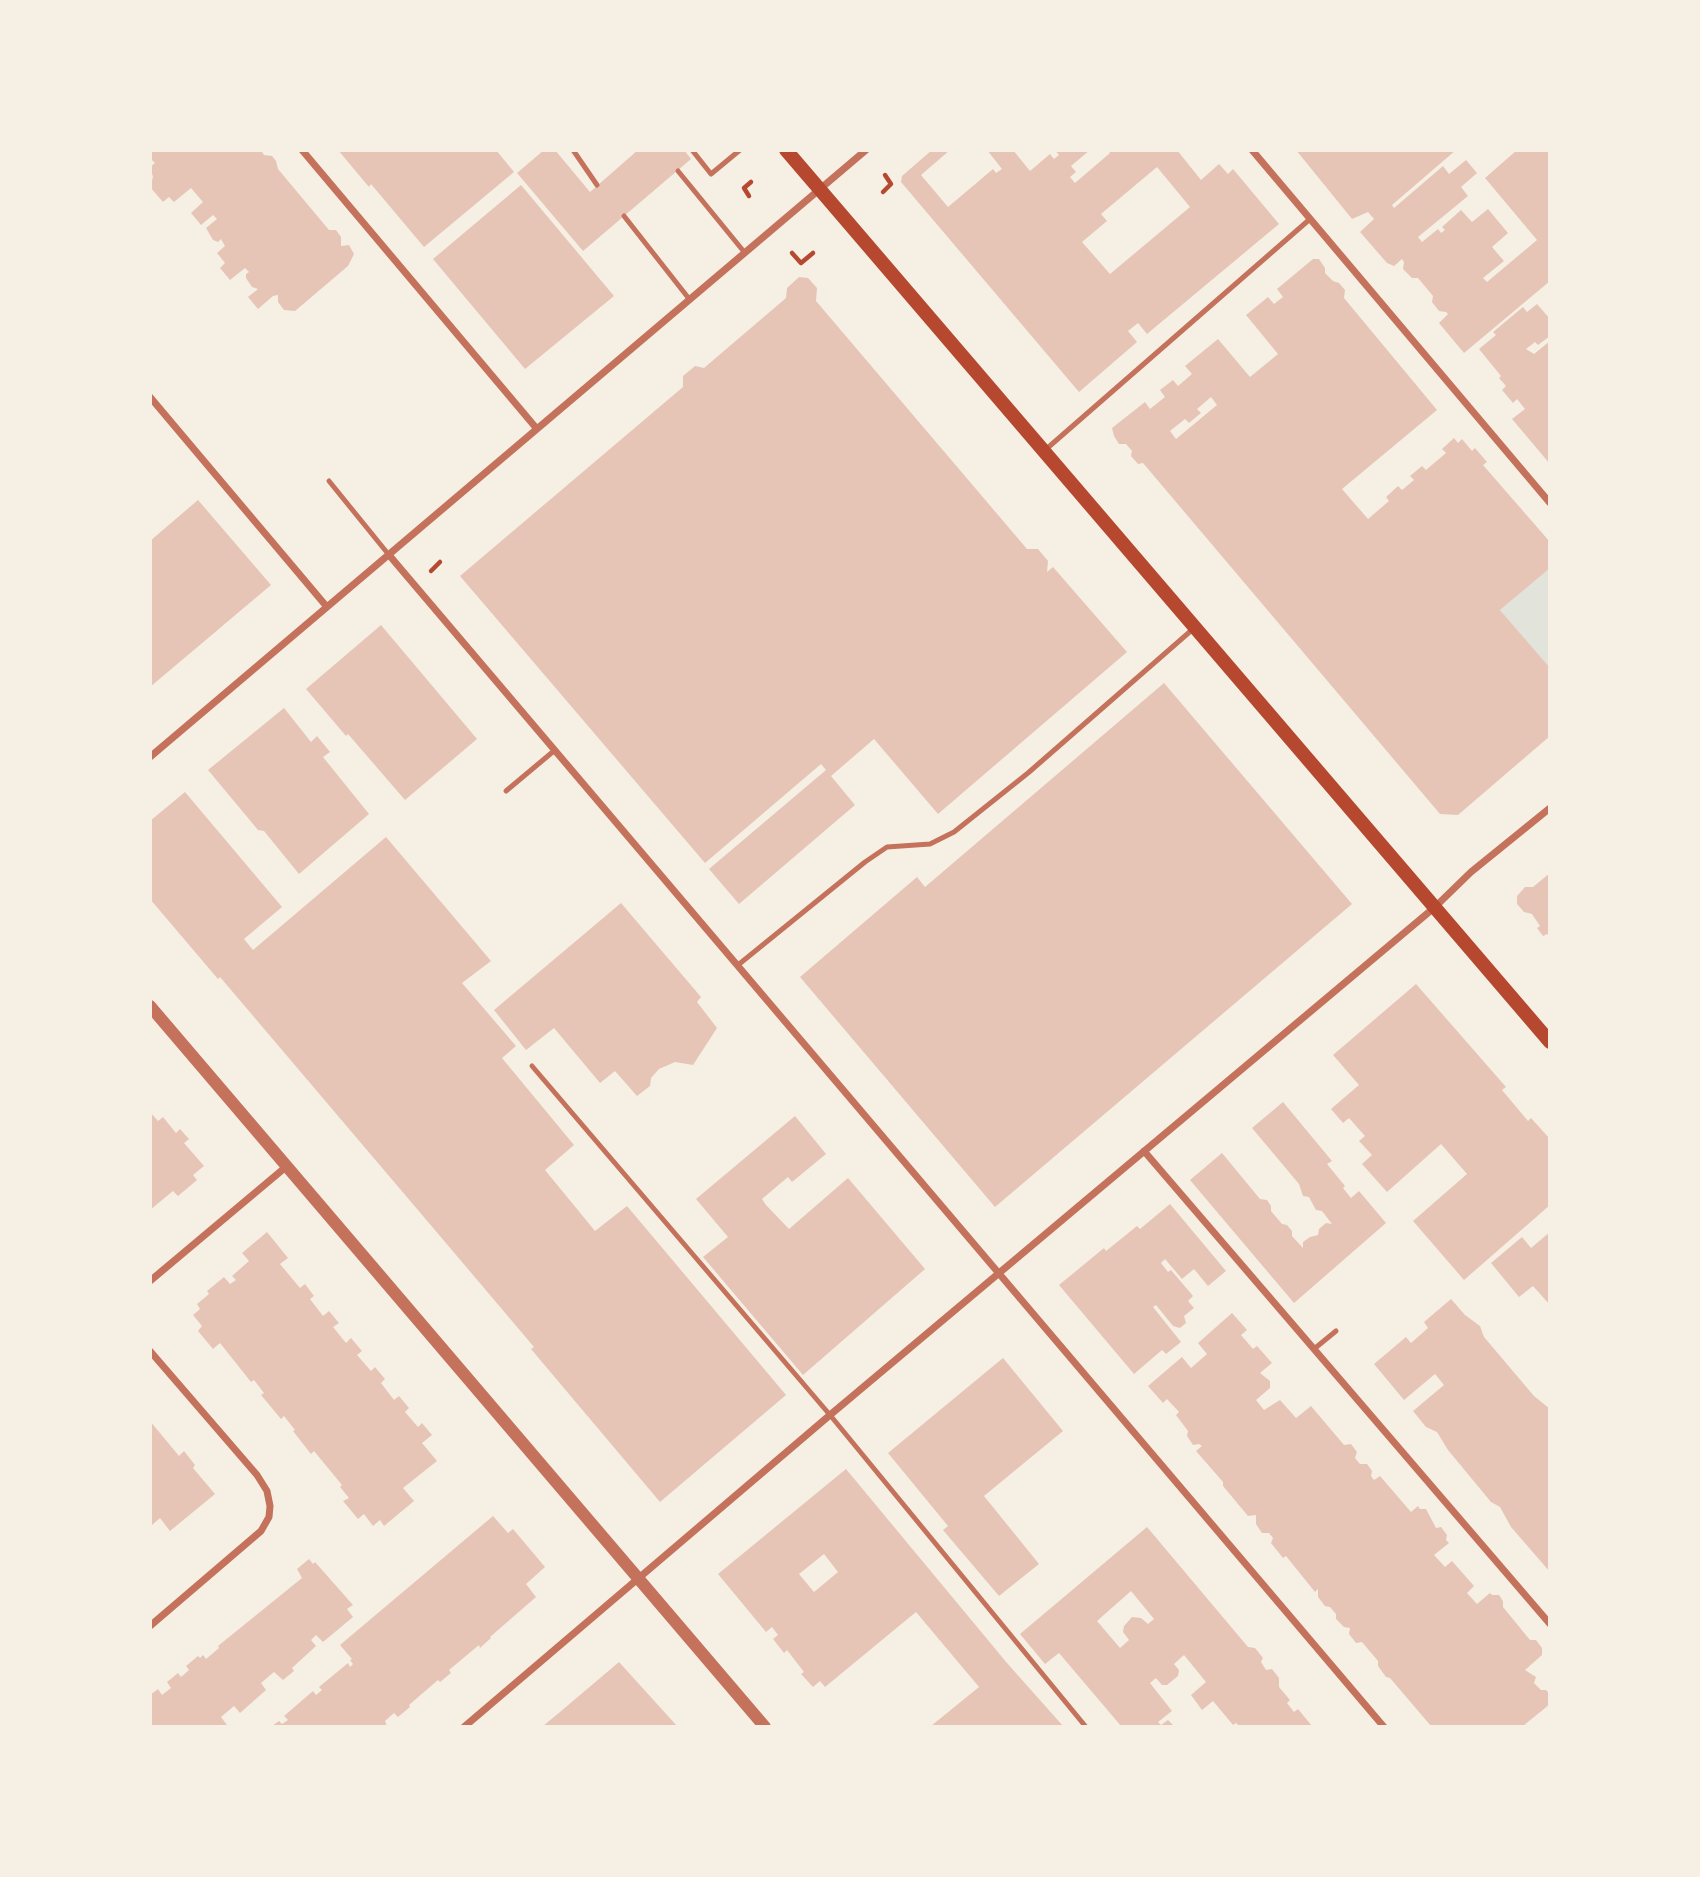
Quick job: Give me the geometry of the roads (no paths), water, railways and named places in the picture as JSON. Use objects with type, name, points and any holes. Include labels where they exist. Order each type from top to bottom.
[{"type":"main road","points":[[786,150],[1549,1042]]},
{"type":"street","points":[[302,150],[537,429]]},
{"type":"street","points":[[150,757],[866,150]]},
{"type":"street","points":[[1252,150],[1549,503]]},
{"type":"street","points":[[150,397],[327,607]]},
{"type":"street","points":[[389,555],[1384,1727]]},
{"type":"street","points":[[464,1727],[1549,808]]},
{"type":"street","points":[[150,1006],[765,1727]]},
{"type":"street","points":[[1144,1151],[1549,1625]]},
{"type":"street","points":[[150,1281],[287,1166]]},
{"type":"street","points":[[150,1351],[257,1475],[267,1491],[270,1506],[266,1524],[256,1536],[150,1626]]},
{"type":"lane","points":[[573,150],[597,185]]},
{"type":"lane","points":[[692,150],[712,174],[740,150]]},
{"type":"lane","points":[[678,170],[746,253]]},
{"type":"lane","points":[[624,216],[690,300]]},
{"type":"lane","points":[[1044,451],[1310,219]]},
{"type":"lane","points":[[329,481],[389,555]]},
{"type":"lane","points":[[738,965],[887,847],[930,844],[954,832],[1028,773],[1195,627]]},
{"type":"lane","points":[[506,791],[555,750]]},
{"type":"lane","points":[[532,1066],[830,1415],[1086,1727]]},
{"type":"lane","points":[[1314,1349],[1336,1331]]}]
